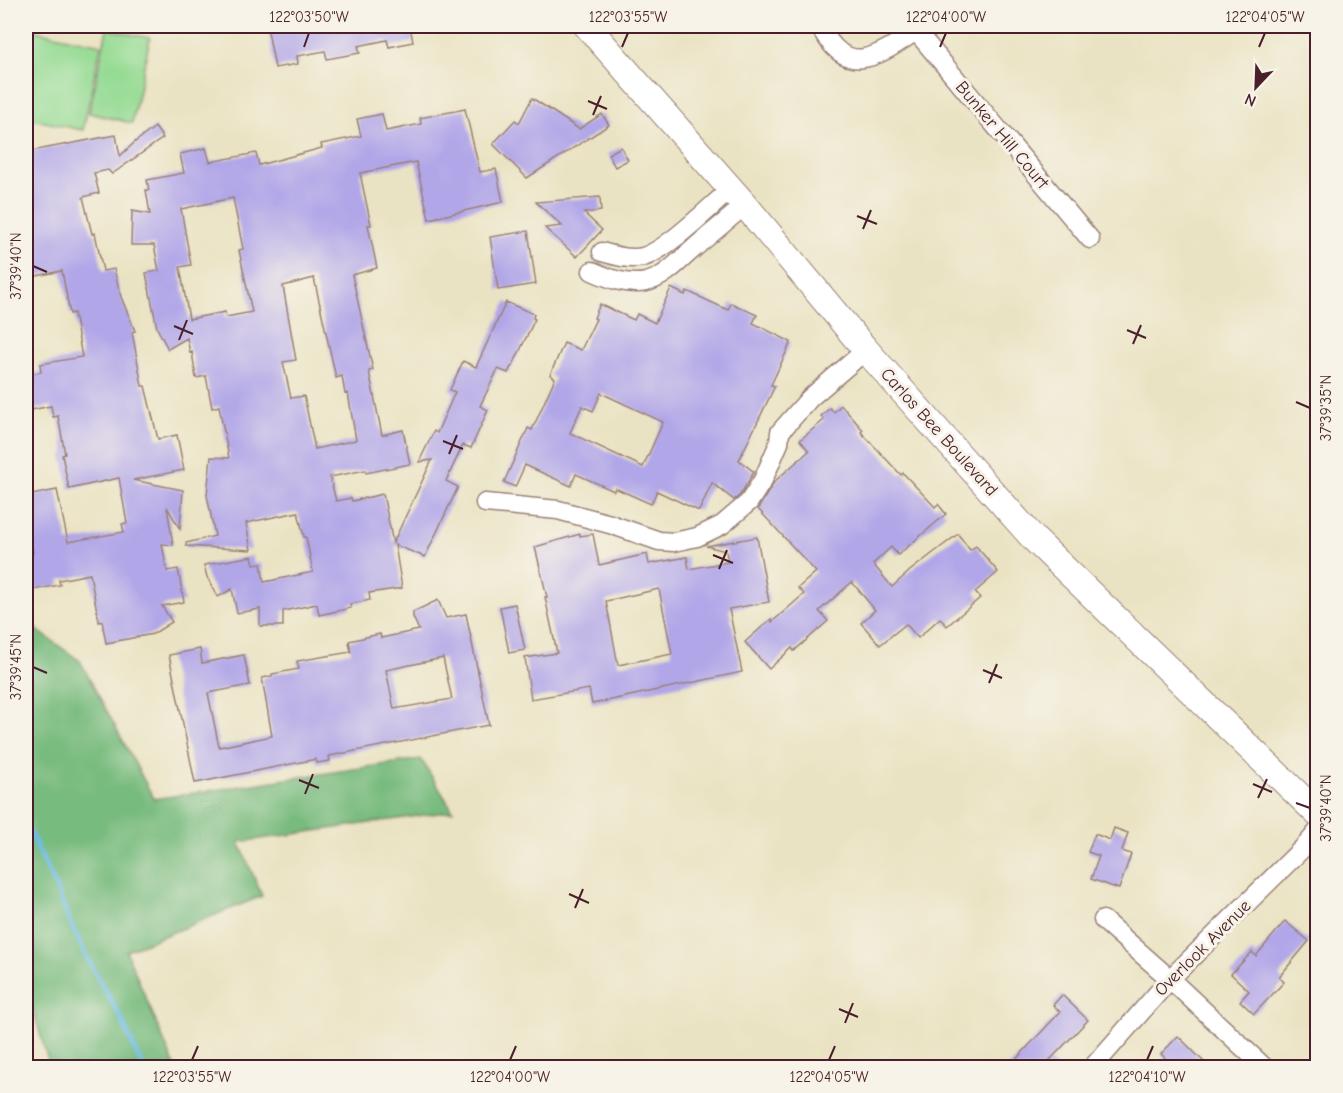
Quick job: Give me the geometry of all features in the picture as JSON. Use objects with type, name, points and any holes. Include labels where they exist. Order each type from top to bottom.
[{"type":"main road","name":"Carlos Bee Boulevard","points":[[588,26],[738,197],[866,350],[1034,539],[1317,814]]},
{"type":"street","points":[[820,26],[832,46],[847,57],[867,58],[886,50],[917,28]]},
{"type":"street","name":"Bunker Hill Court","points":[[917,28],[1090,239]]},
{"type":"street","points":[[602,252],[632,258],[650,254],[738,197]]},
{"type":"street","points":[[592,271],[627,282],[646,282],[654,279],[681,260],[738,197]]},
{"type":"street","points":[[484,503],[558,510],[610,524],[658,541],[674,542],[697,537],[722,525],[749,502],[763,480],[779,442],[780,432],[810,398],[866,350]]},
{"type":"street","name":"Overlook Avenue","points":[[1092,1068],[1170,979],[1310,841],[1317,831]]},
{"type":"street","points":[[1103,921],[1170,979],[1265,1068]]},
{"type":"green space","points":[[26,29],[101,45],[83,130],[26,118]]},
{"type":"green space","points":[[107,29],[150,38],[132,123],[89,113]]},
{"type":"green space","points":[[26,622],[80,661],[154,799],[421,759],[453,811],[239,842],[262,896],[126,951],[175,1067],[50,1067],[26,987]]},
{"type":"building","points":[[267,26],[410,26],[413,42],[389,47],[387,40],[358,46],[360,53],[327,59],[325,51],[297,56],[298,64],[275,68]]},
{"type":"building","points":[[532,98],[579,129],[602,114],[609,125],[527,178],[493,144],[515,120],[519,123]]},
{"type":"building","points":[[465,109],[480,172],[496,169],[503,202],[429,219],[416,162],[360,173],[377,268],[352,275],[373,370],[369,371],[382,435],[403,430],[410,464],[366,473],[365,470],[330,477],[336,501],[351,498],[352,501],[383,494],[393,543],[432,460],[419,462],[434,431],[437,433],[455,392],[450,390],[463,361],[476,367],[506,302],[534,314],[535,319],[512,367],[508,373],[498,369],[480,406],[488,410],[471,448],[463,445],[446,481],[458,487],[425,557],[395,545],[402,588],[369,593],[370,600],[350,604],[351,608],[319,615],[317,604],[283,611],[283,626],[260,626],[260,609],[237,613],[232,589],[218,597],[207,577],[204,565],[252,556],[254,564],[261,563],[264,582],[313,572],[306,537],[304,537],[298,512],[246,523],[251,550],[186,546],[186,543],[215,536],[207,495],[211,457],[229,458],[219,406],[212,408],[206,376],[196,378],[192,352],[190,353],[187,338],[168,349],[157,328],[146,273],[159,271],[154,245],[131,245],[132,211],[150,214],[146,190],[149,190],[147,180],[184,173],[180,154],[206,148],[210,162],[256,153],[259,165],[322,148],[321,144],[361,136],[357,119],[382,114],[386,131],[421,124],[420,118]],"holes":[[[233,198],[243,249],[239,250],[252,312],[226,317],[225,312],[189,319],[180,267],[191,265],[181,209]],[[314,278],[336,378],[342,376],[345,394],[348,393],[356,440],[315,449],[304,396],[291,398],[283,362],[296,360],[283,286]]]},
{"type":"building","points":[[155,127],[163,138],[112,174],[108,170],[94,173],[99,193],[83,197],[92,234],[95,233],[103,271],[114,269],[121,297],[135,331],[132,332],[142,386],[145,386],[158,439],[177,435],[184,470],[133,480],[183,490],[180,529],[167,507],[173,545],[162,544],[167,571],[178,569],[184,602],[162,606],[172,622],[153,634],[106,643],[102,621],[99,622],[90,574],[59,580],[60,585],[26,591],[26,555],[33,553],[26,514],[26,496],[57,490],[68,542],[124,532],[122,524],[127,523],[119,478],[69,489],[62,455],[65,454],[58,416],[53,417],[51,406],[31,410],[26,375],[41,372],[40,364],[82,357],[74,313],[70,314],[62,271],[26,278],[26,152],[116,135],[120,156]]},
{"type":"building","points":[[621,147],[628,160],[615,167],[608,154]]},
{"type":"building","points":[[600,197],[601,211],[584,213],[602,230],[577,257],[545,228],[562,226],[536,202]]},
{"type":"building","points":[[528,231],[536,284],[498,290],[490,237]]},
{"type":"building","points":[[671,288],[685,295],[687,291],[728,310],[731,303],[757,315],[753,323],[791,342],[771,385],[775,386],[739,460],[754,472],[740,495],[734,500],[712,483],[699,511],[657,491],[651,504],[576,474],[571,486],[525,465],[515,487],[504,482],[528,428],[532,430],[555,378],[550,375],[564,343],[581,350],[596,319],[594,318],[600,304],[634,320],[637,314],[655,323]],"holes":[[[601,393],[663,422],[643,467],[570,433],[582,406],[593,411]]]},
{"type":"building","points":[[841,405],[863,430],[861,432],[901,475],[903,473],[935,507],[938,504],[946,514],[898,555],[891,547],[873,564],[892,587],[958,534],[970,550],[976,546],[998,572],[975,592],[980,598],[947,626],[940,618],[918,638],[906,624],[880,645],[861,623],[875,610],[852,582],[819,611],[828,621],[794,651],[792,648],[769,669],[745,642],[804,594],[798,588],[816,572],[758,509],[774,482],[809,451],[800,440],[824,420],[821,416],[830,408],[834,412]]},
{"type":"building","points":[[580,534],[580,536],[593,534],[599,565],[647,554],[649,564],[687,557],[689,569],[728,562],[726,551],[706,546],[757,537],[769,602],[729,609],[742,672],[592,704],[589,689],[531,699],[525,658],[557,653],[535,547]],"holes":[[[659,589],[672,654],[618,665],[606,601]]]},
{"type":"building","points":[[438,600],[446,618],[466,614],[489,725],[329,756],[330,761],[317,763],[316,759],[195,783],[169,655],[200,649],[202,663],[244,655],[250,685],[208,693],[219,747],[272,736],[262,678],[299,669],[297,661],[351,652],[349,641],[380,634],[381,638],[419,630],[413,612]],"holes":[[[443,658],[452,699],[394,709],[386,670]]]},
{"type":"building","points":[[515,604],[525,650],[509,653],[500,607]]},
{"type":"building","points":[[1114,828],[1128,833],[1122,851],[1131,854],[1119,889],[1091,879],[1099,856],[1088,852],[1095,834],[1110,840]]},
{"type":"building","points":[[1285,921],[1309,941],[1279,977],[1284,982],[1254,1014],[1240,1001],[1249,991],[1231,974],[1252,952],[1256,956]]},
{"type":"building","points":[[1062,995],[1088,1020],[1049,1061],[1056,1068],[1008,1068],[1060,1012],[1053,1005]]},
{"type":"building","points":[[1178,1036],[1210,1068],[1175,1068],[1161,1054]]},
{"type":"waterway","points":[[26,824],[72,927],[119,1014],[143,1068]]}]
